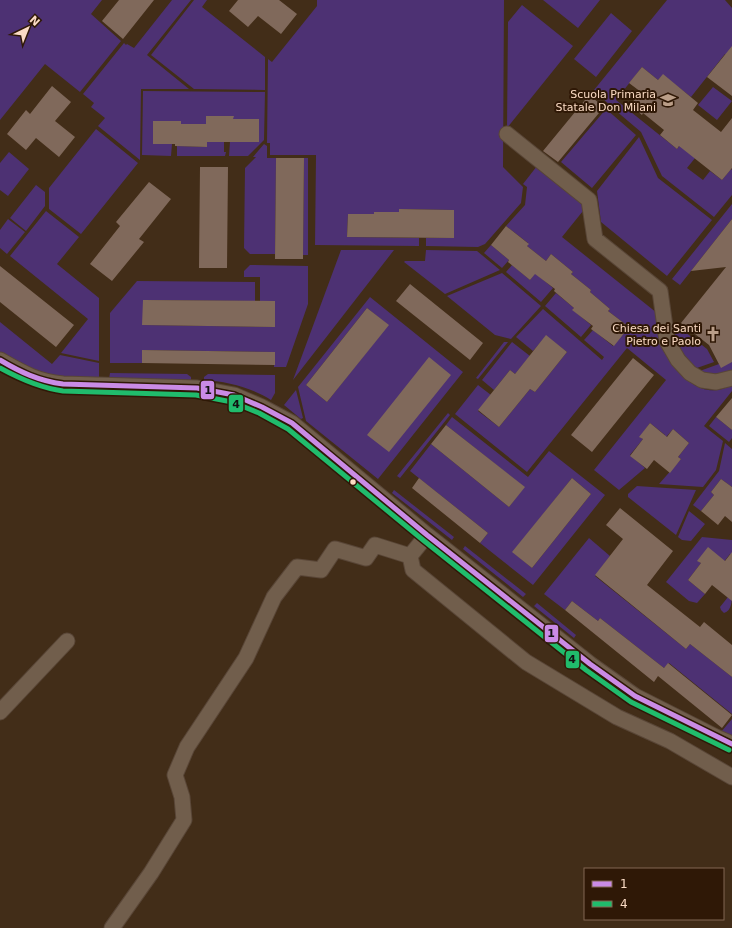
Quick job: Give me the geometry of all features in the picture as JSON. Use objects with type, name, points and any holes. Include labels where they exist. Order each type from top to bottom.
[{"type":"street","points":[[507,134],[590,200],[595,239],[660,291],[667,341],[678,360],[690,373],[702,380],[716,382],[732,378]]},
{"type":"street","points":[[0,360],[24,374],[45,382],[63,384],[198,388],[234,395],[262,407],[292,423],[427,535],[590,664],[635,696],[732,744]]},
{"type":"street","points":[[410,556],[427,535]]},
{"type":"street","points":[[112,928],[151,873],[184,820],[182,797],[175,774],[187,747],[246,658],[274,597],[297,567],[321,570],[335,549],[366,558],[375,545],[410,556]]},
{"type":"street","points":[[410,556],[413,570],[526,662],[617,717],[670,741],[732,776]]},
{"type":"street","points":[[0,712],[67,641]]},
{"type":"shaded area","points":[[0,0],[102,0],[91,14],[121,41],[80,92],[45,64],[0,120]]},
{"type":"shaded area","points":[[172,0],[191,0],[147,55],[189,89],[141,89],[140,160],[98,126],[105,118],[91,107],[94,103],[83,94],[124,43],[134,48]]},
{"type":"shaded area","points":[[194,0],[207,0],[202,7],[265,57],[265,90],[194,89],[151,55]]},
{"type":"shaded area","points":[[317,0],[504,0],[503,167],[523,187],[521,203],[485,244],[478,247],[426,246],[426,238],[454,238],[454,210],[400,209],[399,212],[348,214],[347,237],[419,238],[419,246],[315,245],[316,155],[270,155],[270,143],[267,143],[268,59],[272,62],[317,6]]},
{"type":"shaded area","points":[[543,0],[600,0],[578,28]]},
{"type":"shaded area","points":[[667,0],[725,0],[732,8],[732,59],[725,54],[691,97],[663,75],[658,80],[642,67],[616,100],[677,149],[689,134],[708,142],[687,168],[703,180],[710,171],[722,180],[731,169],[732,170],[732,195],[714,217],[662,176],[641,132],[594,90]]},
{"type":"shaded area","points":[[522,5],[573,46],[507,128],[508,22]]},
{"type":"shaded area","points":[[611,13],[632,31],[596,77],[574,59]]},
{"type":"shaded area","points":[[713,87],[732,101],[717,120],[698,105]]},
{"type":"shaded area","points":[[143,91],[265,92],[264,140],[248,156],[229,156],[230,141],[259,142],[259,119],[233,119],[233,116],[206,116],[206,124],[181,124],[181,121],[153,121],[153,144],[172,144],[171,156],[142,155]]},
{"type":"shaded area","points":[[606,109],[636,135],[592,188],[561,162]]},
{"type":"shaded area","points":[[96,129],[138,163],[81,234],[49,209],[49,188]]},
{"type":"shaded area","points":[[639,137],[658,178],[712,220],[667,276],[601,222],[597,191]]},
{"type":"shaded area","points":[[207,138],[224,139],[224,152],[226,152],[225,156],[177,156],[177,146],[207,147]]},
{"type":"shaded area","points":[[264,144],[267,146],[267,158],[276,158],[275,254],[250,254],[244,248],[245,168],[256,157],[253,157]]},
{"type":"shaded area","points":[[9,152],[29,169],[8,196],[0,190],[0,163]]},
{"type":"shaded area","points":[[304,158],[308,158],[308,255],[303,255]]},
{"type":"shaded area","points":[[537,166],[587,206],[562,237],[657,313],[690,382],[700,388],[711,390],[726,388],[732,385],[732,391],[704,426],[723,441],[716,470],[703,487],[659,484],[681,459],[678,457],[689,443],[673,429],[661,443],[660,442],[665,435],[650,423],[640,437],[643,439],[630,455],[645,468],[619,490],[594,470],[666,380],[627,348],[527,472],[455,414],[478,385],[491,395],[478,411],[499,427],[530,389],[535,392],[567,352],[546,336],[533,351],[516,337],[543,309],[602,360],[604,357],[584,340],[593,330],[613,346],[629,327],[608,311],[610,309],[590,292],[591,290],[571,274],[573,272],[551,254],[546,261],[527,246],[528,243],[506,226],[525,205],[527,187],[523,184]]},
{"type":"shaded area","points":[[36,185],[45,192],[45,206],[26,231],[10,218]]},
{"type":"shaded area","points":[[732,204],[732,219],[680,285],[672,279]]},
{"type":"shaded area","points":[[46,211],[79,237],[57,264],[99,298],[99,361],[61,353],[88,319],[10,256]]},
{"type":"shaded area","points":[[8,219],[25,232],[7,254],[0,248],[0,230]]},
{"type":"shaded area","points":[[491,245],[509,260],[502,268],[484,253]]},
{"type":"shaded area","points":[[341,250],[394,250],[293,380]]},
{"type":"shaded area","points":[[426,250],[477,251],[500,270],[445,294],[404,262],[425,261]]},
{"type":"shaded area","points":[[250,265],[308,266],[308,304],[286,367],[274,367],[274,352],[143,350],[142,363],[110,363],[110,313],[137,281],[255,282],[255,301],[143,300],[143,325],[275,327],[275,302],[260,301],[260,277],[244,277],[244,271]]},
{"type":"shaded area","points":[[512,265],[530,280],[535,273],[553,288],[541,302],[506,272]]},
{"type":"shaded area","points":[[502,273],[541,306],[511,339],[495,335],[447,296]]},
{"type":"shaded area","points":[[556,293],[591,325],[581,337],[545,306]]},
{"type":"shaded area","points":[[370,297],[463,372],[378,479],[306,421],[298,387]],"holes":[[[367,308],[388,325],[327,402],[306,385]]]},
{"type":"shaded area","points":[[0,322],[52,364],[60,355],[99,363],[99,379],[66,378],[41,373],[0,352]]},
{"type":"shaded area","points":[[680,328],[707,349],[714,362],[694,369],[671,340]]},
{"type":"shaded area","points":[[504,342],[508,342],[478,379],[476,378]]},
{"type":"shaded area","points":[[512,342],[530,356],[515,374],[510,370],[494,390],[482,380]]},
{"type":"shaded area","points":[[732,362],[732,372],[720,377],[697,372],[719,364]]},
{"type":"shaded area","points":[[110,373],[187,374],[191,377],[191,380],[109,379]]},
{"type":"shaded area","points":[[208,374],[275,375],[275,393],[271,400],[256,392],[239,386],[204,380],[204,377]]},
{"type":"shaded area","points":[[296,390],[303,418],[301,419],[284,405]]},
{"type":"shaded area","points":[[448,413],[450,415],[400,478],[397,476]]},
{"type":"shaded area","points":[[452,417],[528,477],[549,451],[605,495],[533,585],[480,543],[488,533],[410,471],[431,444],[509,507],[524,487],[446,425]],"holes":[[[572,478],[591,494],[532,568],[513,552]]]},
{"type":"shaded area","points":[[716,417],[732,430],[732,438],[729,442],[709,426]]},
{"type":"shaded area","points":[[725,443],[732,449],[732,487],[721,479],[711,492],[714,495],[701,511],[693,505],[719,471]]},
{"type":"shaded area","points":[[637,486],[696,490],[676,535],[628,497],[628,494]]},
{"type":"shaded area","points":[[394,490],[454,537],[452,540],[392,493]]},
{"type":"shaded area","points":[[689,511],[705,524],[691,541],[682,540],[678,537]]},
{"type":"shaded area","points":[[702,537],[732,540],[732,555],[730,554],[719,568],[698,561],[701,563],[688,580],[705,594],[697,603],[689,601],[666,582]]},
{"type":"shaded area","points":[[589,538],[610,556],[595,576],[686,649],[690,644],[732,677],[732,714],[669,663],[664,668],[600,618],[598,621],[572,601],[565,610],[544,594]]},
{"type":"shaded area","points":[[465,546],[526,594],[523,597],[463,549]]},
{"type":"shaded area","points":[[732,592],[732,602],[730,608],[724,613],[720,607]]},
{"type":"shaded area","points":[[537,603],[576,635],[574,638],[534,606]]},
{"type":"shaded area","points":[[732,719],[732,738],[721,732]]},
{"type":"building","points":[[119,0],[154,0],[123,39],[102,21]]},
{"type":"building","points":[[238,0],[279,0],[297,14],[281,34],[258,16],[248,27],[229,11]]},
{"type":"building","points":[[732,46],[732,96],[707,77]]},
{"type":"building","points":[[642,67],[658,80],[663,74],[698,103],[693,110],[721,132],[732,118],[732,168],[722,180],[679,146],[677,149],[660,135],[664,130],[643,113],[642,115],[630,105],[641,92],[629,83]]},
{"type":"building","points":[[52,86],[71,102],[55,121],[75,137],[59,157],[36,138],[26,150],[7,134],[26,110],[30,114]]},
{"type":"building","points":[[589,95],[604,107],[558,162],[543,151]]},
{"type":"building","points":[[206,116],[234,116],[233,119],[259,119],[259,142],[207,142],[207,147],[175,146],[175,144],[153,144],[153,121],[181,121],[181,124],[206,124]]},
{"type":"building","points":[[276,158],[304,158],[303,259],[275,259]]},
{"type":"building","points":[[200,167],[228,167],[227,268],[199,268]]},
{"type":"building","points":[[149,182],[171,199],[139,239],[144,242],[112,281],[90,264],[120,226],[116,222]]},
{"type":"building","points":[[399,209],[454,210],[454,238],[347,237],[348,214],[399,212]]},
{"type":"building","name":"Chiesa dei Santi Pietro e Paolo","points":[[732,219],[732,362],[721,368],[709,345],[681,323],[726,267],[691,271]]},
{"type":"building","points":[[506,226],[529,244],[527,246],[546,261],[551,254],[573,272],[571,274],[591,290],[590,292],[610,309],[608,311],[629,327],[614,346],[591,329],[593,326],[572,310],[574,308],[554,291],[555,289],[535,274],[530,280],[508,262],[509,260],[491,245]]},
{"type":"building","points":[[0,266],[74,325],[56,347],[0,302]]},
{"type":"building","points":[[410,284],[483,343],[470,360],[396,301]]},
{"type":"building","points":[[143,300],[275,301],[275,327],[142,325]]},
{"type":"building","points":[[367,308],[389,325],[327,402],[306,385]]},
{"type":"building","points":[[546,335],[567,352],[535,392],[530,389],[499,427],[478,410],[510,370],[515,374]]},
{"type":"building","points":[[142,350],[275,352],[275,365],[142,363]]},
{"type":"building","points":[[429,357],[451,375],[389,452],[367,435]]},
{"type":"building","points":[[633,358],[654,375],[592,452],[571,435]]},
{"type":"building","points":[[732,398],[732,430],[716,417]]},
{"type":"building","points":[[650,423],[667,437],[673,429],[689,443],[678,457],[681,459],[670,473],[654,460],[647,469],[630,456],[643,439],[639,437]]},
{"type":"building","points":[[446,425],[525,487],[509,507],[431,444]]},
{"type":"building","points":[[419,478],[488,533],[480,543],[412,488]]},
{"type":"building","points":[[572,478],[591,494],[532,568],[512,552]]},
{"type":"building","points":[[721,479],[732,487],[732,522],[725,516],[718,525],[701,511],[714,495],[711,492]]},
{"type":"building","points":[[620,508],[673,551],[647,585],[700,627],[704,622],[732,645],[732,677],[690,644],[686,649],[595,575],[623,539],[606,525]]},
{"type":"building","points":[[708,547],[725,561],[732,552],[732,601],[712,585],[705,594],[688,580],[701,563],[697,561]]},
{"type":"building","points":[[572,601],[598,621],[600,618],[664,668],[668,663],[732,715],[722,728],[658,676],[654,682],[565,610]]},
{"type":"transit line","name":"1","points":[[0,360],[30,375],[54,383],[197,388],[234,395],[262,407],[292,423],[427,535],[590,664],[635,696],[732,744]]},
{"type":"transit line","name":"4","points":[[0,368],[15,376],[55,390],[196,395],[232,402],[259,413],[288,429],[423,540],[586,670],[631,702],[729,750]]},
{"type":"place","name":"Scuola Primaria Statale Don Milani","points":[[668,100]]},
{"type":"place","name":"Chiesa dei Santi Pietro e Paolo","points":[[713,334]]}]
